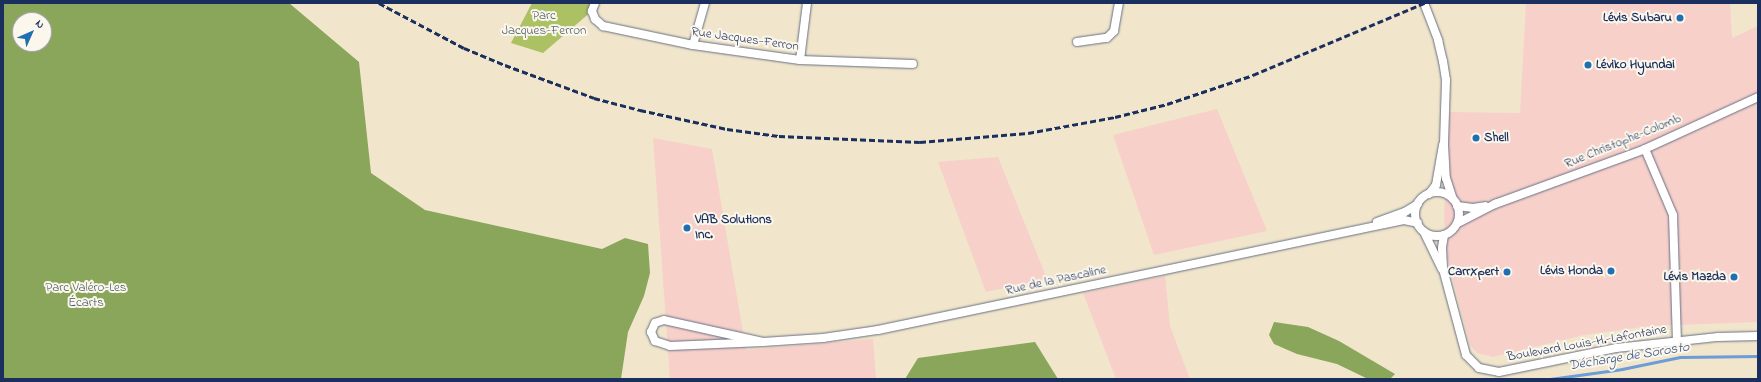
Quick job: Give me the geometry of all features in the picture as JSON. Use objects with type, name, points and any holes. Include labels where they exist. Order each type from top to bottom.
[{"type":"street","name":"Rue Jacques-Ferron","points":[[595,3],[592,11],[595,19],[602,26],[693,45],[800,60],[913,64]]},
{"type":"street","points":[[693,45],[705,3]]},
{"type":"street","points":[[800,60],[807,3]]},
{"type":"street","points":[[1077,42],[1107,38],[1114,31],[1119,3]]},
{"type":"street","points":[[1424,3],[1438,40],[1446,80],[1444,144],[1446,178],[1459,214],[1458,223],[1452,231],[1444,235],[1433,236],[1424,232],[1415,216],[1418,204],[1436,185],[1440,154],[1444,144]]},
{"type":"street","name":"Rue Christophe-Colomb","points":[[1458,223],[1495,204],[1645,148],[1758,97]]},
{"type":"street","points":[[1645,148],[1673,215],[1677,341]]},
{"type":"street","points":[[1429,194],[1441,193],[1455,202]]},
{"type":"street","name":"Rue Christophe-Colomb","points":[[1455,202],[1473,208],[1495,204]]},
{"type":"street","name":"Rue de la Pascaline","points":[[1352,232],[1406,212],[1418,204]]},
{"type":"street","name":"Rue de la Pascaline","points":[[763,342],[664,320],[655,323],[651,332],[655,341],[670,346],[763,342],[878,330],[1404,220],[1418,223]]},
{"type":"street","name":"Boulevard Louis-H.-Lafontaine","points":[[1424,232],[1443,270],[1466,355],[1479,368],[1499,372],[1616,348],[1677,341],[1758,336]]},
{"type":"street","name":"Boulevard Louis-H.-Lafontaine","points":[[1443,270],[1442,248],[1444,235]]},
{"type":"shaded area","points":[[1526,3],[1730,3],[1732,38],[1758,26],[1758,322],[1650,326],[1584,335],[1493,357],[1477,353],[1470,345],[1446,253],[1444,215],[1449,112],[1520,113]]},
{"type":"shaded area","points":[[1217,109],[1267,231],[1154,255],[1113,135]]},
{"type":"shaded area","points":[[653,138],[712,149],[746,350],[873,339],[876,379],[670,379]]},
{"type":"shaded area","points":[[998,157],[1047,279],[986,292],[938,162]]},
{"type":"shaded area","points":[[1165,276],[1170,326],[1190,379],[1116,379],[1083,293]]},
{"type":"green space","name":"Parc Valéro-Les Écarts","points":[[3,3],[289,3],[359,62],[371,173],[425,210],[602,249],[625,238],[648,244],[650,273],[644,296],[628,332],[621,379],[3,379]]},
{"type":"green space","name":"Parc Jacques-Ferron","points":[[532,3],[591,3],[592,11],[543,53],[511,43]]},
{"type":"green space","points":[[1274,322],[1308,327],[1339,341],[1395,374],[1390,379],[1368,379],[1337,364],[1297,354],[1274,344],[1269,335]]},
{"type":"green space","points":[[1035,342],[1058,379],[905,379],[918,358]]},
{"type":"waterway","name":"Décharge de Sorosto","points":[[1550,379],[1622,369],[1680,357],[1758,356]]},
{"type":"railway","points":[[379,3],[464,48],[505,65],[594,98],[640,110],[727,129],[779,136],[920,142],[1028,133],[1115,117],[1167,104],[1253,75],[1424,3]]},
{"type":"place","name":"Lévis Subaru","points":[[1680,18]]},
{"type":"place","name":"Léviko Hyundai","points":[[1588,65]]},
{"type":"place","name":"Shell","points":[[1476,138]]},
{"type":"place","name":"VAB Solutions Inc.","points":[[687,228]]},
{"type":"place","name":"Lévis Honda","points":[[1611,271]]},
{"type":"place","name":"CarrXpert","points":[[1507,272]]},
{"type":"place","name":"Lévis Mazda","points":[[1734,277]]}]
